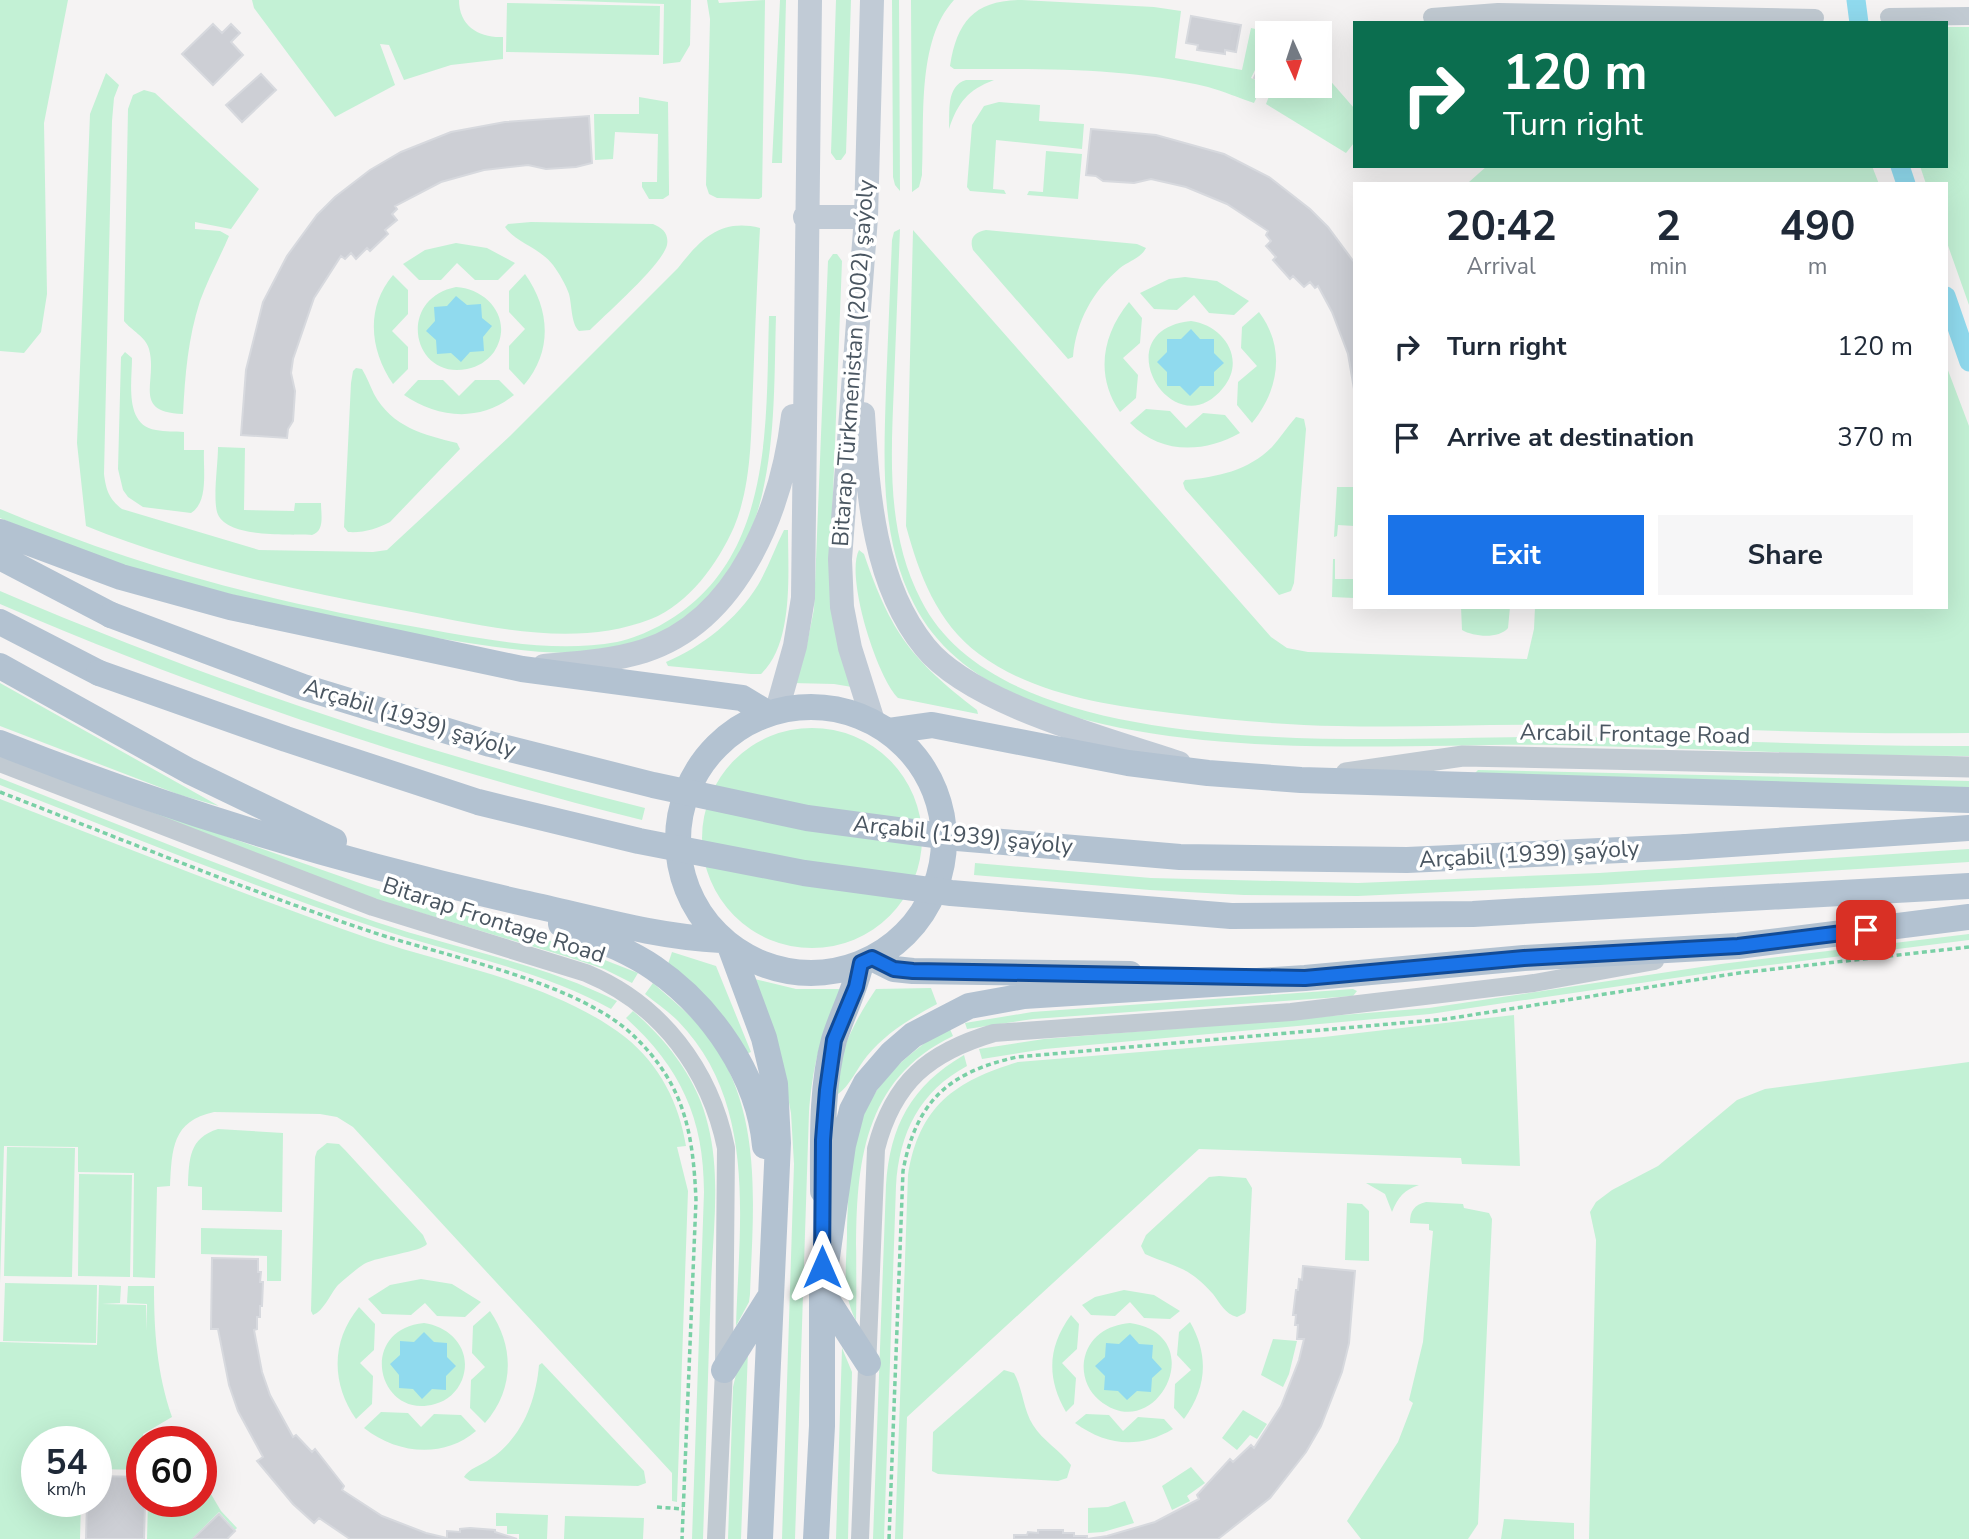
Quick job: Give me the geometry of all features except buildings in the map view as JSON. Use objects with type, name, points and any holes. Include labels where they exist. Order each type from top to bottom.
[{"type":"main road","name":"Bitarap Türkmenistan (2002) şaýoly","points":[[772,712],[795,646],[803,597],[810,0]]},
{"type":"main road","name":"Bitarap Türkmenistan (2002) şaýoly","points":[[872,0],[866,217],[839,559],[844,617],[850,648],[881,726]]},
{"type":"main road","points":[[806,217],[866,217]]},
{"type":"main road","points":[[522,669],[602,660],[646,650],[691,628],[729,590],[753,554],[774,502],[791,431],[805,325]]},
{"type":"main road","points":[[857,329],[873,519],[887,576],[906,620],[925,648],[949,670],[1034,715],[1208,773]]},
{"type":"main road","points":[[0,532],[121,577],[230,607],[522,669],[742,698],[772,712]]},
{"type":"main road","name":"Arçabil (1939) şaýoly","points":[[0,557],[111,615],[303,687],[490,744],[653,785],[807,818],[957,838],[1180,857],[1407,860],[1686,847],[1969,828]]},
{"type":"main road","points":[[0,622],[99,673],[286,739],[478,802],[639,841],[817,875],[951,893],[1231,916],[1473,914],[1969,886]]},
{"type":"main road","points":[[0,666],[189,771],[399,872]]},
{"type":"main road","points":[[0,743],[249,831],[485,894],[683,938],[725,943],[760,963],[793,972],[828,972],[867,961],[904,936],[928,905],[942,869],[944,830],[936,792],[917,758],[881,726],[850,712],[801,706],[772,712],[727,735],[711,752],[696,770],[679,813],[678,860],[692,904],[725,943],[764,1038],[775,1084],[778,1143],[760,1539]]},
{"type":"main road","points":[[881,726],[932,725],[1128,763],[1208,773],[1301,779],[1969,800]]},
{"type":"main road","points":[[485,894],[603,941],[653,967],[687,996],[708,1020],[740,1065],[755,1099],[765,1141],[772,1241]]},
{"type":"main road","points":[[869,1363],[822,1292],[843,1145],[852,1110],[866,1083],[913,1035],[969,1006],[1024,996],[1305,978],[1524,958],[1738,946],[1969,917]]},
{"type":"main road","points":[[867,961],[913,971],[1305,978]]},
{"type":"main road","points":[[816,1539],[822,1426],[823,1140],[827,1090],[834,1040],[867,961]]},
{"type":"main road","points":[[724,1370],[769,1299]]},
{"type":"street","points":[[1432,17],[1499,12],[1815,18]]},
{"type":"street","points":[[1889,17],[1969,16]]},
{"type":"street","name":"Arcabil Frontage Road","points":[[1301,779],[1462,756],[1969,767]]},
{"type":"street","name":"Bitarap Frontage Road","points":[[0,763],[373,907],[586,973],[613,984],[671,1032],[710,1092],[726,1148],[724,1370],[716,1539]]},
{"type":"street","points":[[860,1539],[876,1149],[883,1122],[899,1093],[924,1065],[966,1041],[994,1033],[1291,1012],[1534,983],[1738,946]]},
{"type":"path","points":[[0,792],[264,894],[373,932],[543,985],[614,1020],[648,1050],[679,1096],[690,1131],[694,1158],[696,1200],[682,1539]]},
{"type":"path","points":[[889,1539],[903,1171],[907,1150],[923,1112],[940,1092],[967,1073],[1017,1057],[1446,1019],[1740,973],[1969,947]]},
{"type":"path","points":[[657,1507],[683,1509]]},
{"type":"green space","points":[[0,0],[68,0],[44,123],[47,294],[41,332],[24,353],[0,351]]},
{"type":"green space","points":[[252,0],[459,0],[462,17],[472,29],[486,35],[503,37],[503,59],[451,65],[404,80],[389,45],[380,44],[395,85],[335,117],[254,8]]},
{"type":"green space","points":[[547,0],[691,0],[690,45],[680,62],[663,64],[664,4]]},
{"type":"green space","points":[[707,0],[718,0],[719,3],[765,0],[762,197],[759,199],[717,198],[709,194],[706,185],[710,19]]},
{"type":"green space","points":[[780,0],[786,0],[782,163],[772,163]]},
{"type":"green space","points":[[836,0],[851,0],[846,153],[841,160],[836,160],[831,153]]},
{"type":"green space","points":[[892,0],[899,0],[900,191],[893,177]]},
{"type":"green space","points":[[911,0],[954,0],[933,37],[928,59],[923,107],[922,175],[919,187],[912,192]]},
{"type":"green space","points":[[1006,1],[1154,7],[1181,11],[1175,58],[1242,70],[1251,28],[1255,29],[1255,70],[1251,78],[1255,80],[1256,98],[1254,103],[1208,87],[1146,76],[1082,71],[954,69],[950,66],[963,25],[980,9]]},
{"type":"green space","points":[[507,3],[660,6],[659,55],[506,52]]},
{"type":"green space","points":[[1948,27],[1969,27],[1969,305],[1948,246],[1948,182],[1925,182],[1921,168],[1948,168]]},
{"type":"green space","points":[[106,73],[119,85],[114,98],[112,121],[104,474],[109,494],[122,509],[259,550],[387,550],[510,436],[703,240],[733,226],[760,228],[751,440],[747,476],[734,527],[720,554],[701,581],[665,612],[621,628],[590,633],[527,632],[463,622],[281,585],[163,554],[86,526],[77,443],[90,114]]},
{"type":"green space","points":[[966,80],[994,80],[977,88],[965,98],[949,129],[952,93]]},
{"type":"green space","points":[[1332,83],[1353,107],[1353,144],[1346,153],[1266,104],[1268,98],[1332,98]]},
{"type":"green space","points":[[144,90],[155,93],[259,189],[231,229],[195,222],[195,229],[220,231],[229,236],[196,315],[188,357],[183,414],[157,408],[152,401],[149,349],[142,337],[124,321],[128,109],[133,95]]},
{"type":"green space","points":[[639,97],[668,102],[669,195],[663,199],[649,199],[642,187],[642,182],[657,182],[658,134],[615,132],[613,159],[595,160],[594,114],[639,114]]},
{"type":"green space","points":[[999,102],[1040,105],[1039,121],[1084,124],[1082,149],[996,140],[993,189],[1004,190],[1006,194],[970,191],[967,187],[972,125],[984,106]]},
{"type":"green space","points":[[1046,151],[1082,154],[1078,199],[1027,195],[1029,191],[1043,192]]},
{"type":"green space","points":[[1485,168],[1873,168],[1878,182],[1469,182]]},
{"type":"green space","points":[[508,224],[653,224],[664,232],[667,245],[655,264],[621,301],[590,330],[579,331],[573,319],[568,290],[555,268],[548,259],[505,227]]},
{"type":"green space","points":[[900,229],[892,467],[896,521],[902,548],[921,600],[966,655],[1034,694],[1117,718],[1210,732],[1307,738],[1556,737],[1969,746],[1969,756],[1556,745],[1303,746],[1206,740],[1112,726],[1029,701],[961,661],[914,604],[895,552],[886,498],[885,443],[892,240],[894,232]]},
{"type":"green space","points":[[913,230],[1271,637],[1287,648],[1308,652],[1527,659],[1534,629],[1535,609],[1948,609],[1948,370],[1969,426],[1969,733],[1558,725],[1296,725],[1212,718],[1121,706],[1071,696],[1023,679],[1000,668],[964,642],[941,613],[932,596],[917,562],[906,526]]},
{"type":"green space","points":[[986,230],[1137,244],[1146,248],[1110,277],[1094,297],[1082,319],[1073,357],[1068,359],[973,250],[973,237]]},
{"type":"green space","points":[[456,243],[487,248],[515,263],[498,280],[475,280],[457,263],[441,280],[419,280],[403,264],[425,250]]},
{"type":"green space","points":[[833,254],[837,254],[842,261],[830,573],[858,688],[834,684],[792,683],[806,649],[814,609],[828,261]]},
{"type":"green space","points":[[525,274],[539,301],[545,330],[540,358],[524,385],[509,369],[509,346],[525,329],[509,312],[509,291]]},
{"type":"green space","points":[[393,275],[408,290],[408,314],[392,331],[408,347],[408,369],[393,384],[379,358],[374,330],[378,301]]},
{"type":"green space","points":[[1185,277],[1217,281],[1249,301],[1234,315],[1209,313],[1194,295],[1177,310],[1154,309],[1140,293],[1169,279]]},
{"type":"green space","points":[[456,287],[468,289],[488,300],[495,309],[501,329],[494,352],[479,365],[467,369],[448,369],[434,363],[424,351],[418,337],[419,321],[425,306],[437,294]]},
{"type":"green space","points":[[1129,302],[1142,318],[1140,343],[1123,358],[1138,375],[1136,398],[1120,412],[1107,384],[1105,356],[1113,328]]},
{"type":"green space","points":[[1259,312],[1273,340],[1276,369],[1268,397],[1252,423],[1237,405],[1238,382],[1257,366],[1241,348],[1242,327]]},
{"type":"green space","points":[[769,316],[776,316],[772,431],[759,508],[746,543],[727,576],[693,612],[654,636],[622,647],[579,653],[533,651],[486,646],[361,624],[143,573],[89,555],[0,518],[0,509],[104,549],[157,566],[263,596],[317,608],[522,644],[569,646],[617,642],[659,626],[696,600],[721,572],[739,540],[752,505],[760,467],[765,429]]},
{"type":"green space","points":[[1191,321],[1203,324],[1222,336],[1232,355],[1233,366],[1223,388],[1204,403],[1184,405],[1167,396],[1155,381],[1149,363],[1151,344],[1165,329]]},
{"type":"green space","points":[[125,352],[132,358],[132,401],[139,420],[156,430],[184,432],[184,450],[204,450],[203,493],[197,508],[191,513],[143,507],[123,490],[118,469],[121,357]]},
{"type":"green space","points":[[356,368],[362,369],[381,405],[399,422],[421,433],[457,443],[460,449],[390,522],[370,530],[348,532],[344,527],[351,383]]},
{"type":"green space","points":[[418,380],[443,380],[459,396],[475,380],[499,380],[514,395],[487,410],[459,414],[444,412],[430,409],[404,395]]},
{"type":"green space","points":[[1146,409],[1170,411],[1186,428],[1203,413],[1225,415],[1240,433],[1226,440],[1198,447],[1169,446],[1155,441],[1130,423]]},
{"type":"green space","points":[[1296,417],[1304,419],[1306,429],[1294,583],[1291,591],[1279,595],[1185,489],[1183,483],[1185,480],[1232,471],[1253,462],[1272,447]]},
{"type":"green space","points":[[218,447],[245,448],[244,510],[294,511],[295,503],[321,503],[319,530],[312,535],[259,533],[232,527],[222,521],[216,505]]},
{"type":"green space","points":[[1337,487],[1353,487],[1353,526],[1338,525],[1337,536],[1334,537]]},
{"type":"green space","points":[[784,530],[788,530],[788,566],[784,626],[772,661],[761,674],[668,666],[666,662],[718,631],[740,609],[758,585]]},
{"type":"green space","points":[[859,550],[864,554],[894,625],[906,642],[935,675],[977,710],[978,714],[898,698],[890,687],[865,626],[856,582]]},
{"type":"green space","points":[[1335,559],[1335,579],[1353,579],[1353,598],[1332,597]]},
{"type":"green space","points":[[0,591],[158,655],[318,713],[481,764],[645,808],[642,820],[478,776],[237,697],[0,604]]},
{"type":"green space","points":[[1461,609],[1510,609],[1508,628],[1504,632],[1479,635],[1462,630]]},
{"type":"green space","points":[[0,683],[219,806],[180,795],[0,726]]},
{"type":"green space","points":[[812,728],[844,733],[864,741],[897,769],[909,786],[917,806],[922,838],[917,870],[909,890],[881,923],[864,935],[844,943],[812,948],[780,943],[760,935],[727,907],[715,890],[707,870],[702,838],[707,806],[715,786],[743,753],[760,741],[780,733]]},
{"type":"green space","points":[[0,757],[368,886],[574,948],[638,973],[632,983],[604,969],[571,958],[365,896]]},
{"type":"green space","points":[[1478,770],[1969,781],[1969,788],[1475,773]]},
{"type":"green space","points":[[0,778],[187,852],[376,922],[529,966],[617,1001],[611,1009],[524,972],[324,910],[0,785]]},
{"type":"green space","points":[[0,799],[368,938],[534,989],[596,1018],[637,1048],[658,1072],[673,1100],[686,1146],[677,1147],[688,1191],[677,1502],[672,1501],[672,1473],[353,1127],[337,1117],[320,1114],[214,1112],[190,1122],[177,1138],[170,1186],[157,1187],[155,1278],[133,1277],[134,1173],[78,1172],[78,1147],[4,1146],[0,1284]]},
{"type":"green space","points":[[1969,849],[1969,862],[1600,885],[1358,896],[1244,895],[1150,890],[974,875],[975,863],[1151,878],[1358,883],[1599,873]]},
{"type":"green space","points":[[1969,934],[1969,940],[1722,971],[1430,1014],[1045,1049],[982,1059],[979,1049],[1044,1039],[1429,1008],[1721,964]]},
{"type":"green space","points":[[672,952],[716,966],[751,1052],[746,1054],[668,964]]},
{"type":"green space","points":[[750,978],[796,989],[844,989],[829,1019],[819,1048],[809,1112],[795,1539],[782,1539],[794,1164],[791,1113],[783,1072]]},
{"type":"green space","points":[[653,983],[690,1016],[710,1039],[727,1068],[739,1098],[747,1130],[753,1195],[750,1294],[749,1302],[736,1326],[740,1206],[732,1126],[721,1089],[704,1053],[678,1021],[645,994]]},
{"type":"green space","points":[[931,988],[937,1004],[882,1040],[838,1094],[839,1067],[848,1039],[876,989]]},
{"type":"green space","points":[[1353,989],[1357,991],[1353,996],[1033,1019],[967,1029],[965,1023],[1032,1012]]},
{"type":"green space","points":[[633,1011],[658,1035],[689,1077],[703,1108],[712,1144],[715,1204],[703,1539],[692,1539],[704,1192],[700,1141],[686,1096],[675,1076],[645,1037],[626,1018]]},
{"type":"green space","points":[[1514,1015],[1520,1166],[1462,1164],[1461,1158],[1199,1149],[907,1417],[903,1539],[895,1539],[908,1175],[921,1131],[931,1114],[958,1088],[996,1069],[1018,1062],[1324,1037]]},
{"type":"green space","points":[[949,1027],[953,1036],[916,1060],[890,1089],[873,1122],[862,1159],[858,1199],[856,1321],[847,1290],[846,1270],[848,1200],[856,1140],[864,1115],[876,1092],[894,1070],[918,1048]]},
{"type":"green space","points":[[964,1055],[967,1066],[936,1088],[915,1116],[907,1131],[898,1167],[884,1539],[873,1539],[888,1164],[898,1126],[917,1094],[930,1080]]},
{"type":"green space","points":[[1969,1062],[1969,1539],[1589,1539],[1596,1240],[1590,1212],[1596,1202],[1612,1190],[1658,1166],[1737,1100],[1765,1089]]},
{"type":"green space","points":[[218,1129],[283,1133],[282,1212],[202,1210],[202,1187],[188,1186],[190,1158],[201,1138]]},
{"type":"green space","points":[[327,1143],[339,1144],[345,1150],[423,1235],[427,1244],[364,1264],[338,1285],[324,1306],[313,1315],[315,1157],[317,1151]]},
{"type":"green space","points":[[7,1147],[75,1148],[72,1277],[4,1276]]},
{"type":"green space","points":[[79,1174],[132,1175],[130,1277],[78,1276]]},
{"type":"green space","points":[[1209,1177],[1246,1178],[1252,1188],[1246,1310],[1237,1317],[1226,1311],[1196,1278],[1182,1269],[1145,1254],[1141,1246],[1146,1235]]},
{"type":"green space","points":[[1366,1183],[1419,1185],[1402,1195],[1392,1212],[1385,1194]]},
{"type":"green space","points":[[1426,1202],[1463,1204],[1464,1208],[1489,1213],[1492,1219],[1478,1524],[1468,1539],[1361,1539],[1347,1521],[1398,1442],[1413,1403],[1409,1400],[1423,1342],[1433,1231],[1429,1230],[1429,1224],[1410,1223],[1410,1219],[1416,1207]]},
{"type":"green space","points":[[1347,1203],[1362,1204],[1369,1211],[1369,1261],[1345,1260]]},
{"type":"green space","points":[[201,1228],[282,1230],[281,1281],[267,1281],[267,1256],[201,1254]]},
{"type":"green space","points":[[421,1279],[452,1284],[481,1302],[465,1317],[437,1316],[425,1303],[411,1315],[382,1314],[368,1299],[390,1285]]},
{"type":"green space","points":[[5,1283],[97,1285],[96,1343],[3,1341]]},
{"type":"green space","points":[[99,1285],[121,1286],[120,1303],[102,1304],[146,1305],[146,1331],[147,1304],[127,1303],[128,1286],[154,1286],[157,1352],[172,1417],[157,1426],[126,1426],[126,1470],[112,1469],[112,1426],[21,1426],[21,1517],[81,1517],[80,1539],[0,1539],[0,1342],[97,1345]]},
{"type":"green space","points":[[1124,1290],[1154,1295],[1180,1311],[1170,1319],[1144,1318],[1130,1302],[1115,1316],[1091,1315],[1082,1305],[1095,1297]]},
{"type":"green space","points":[[359,1307],[375,1324],[374,1350],[360,1363],[373,1376],[372,1404],[356,1419],[342,1391],[338,1362],[343,1334]]},
{"type":"green space","points":[[490,1311],[504,1339],[508,1368],[502,1397],[485,1423],[470,1408],[471,1380],[485,1367],[472,1353],[473,1326]]},
{"type":"green space","points":[[1071,1315],[1079,1324],[1077,1349],[1062,1363],[1076,1378],[1074,1404],[1066,1412],[1055,1387],[1052,1362],[1058,1338]]},
{"type":"green space","points":[[1190,1322],[1200,1347],[1203,1371],[1197,1395],[1184,1419],[1174,1408],[1175,1384],[1191,1370],[1177,1355],[1179,1332]]},
{"type":"green space","points":[[424,1323],[443,1330],[458,1342],[465,1359],[465,1369],[460,1384],[447,1398],[435,1404],[415,1406],[400,1400],[389,1388],[383,1372],[383,1356],[389,1341],[403,1329]]},
{"type":"green space","points":[[1130,1323],[1155,1332],[1168,1347],[1172,1365],[1167,1384],[1156,1400],[1140,1410],[1120,1411],[1099,1400],[1092,1392],[1085,1378],[1084,1361],[1090,1345],[1100,1334],[1114,1326]]},
{"type":"green space","points":[[1273,1339],[1297,1341],[1283,1387],[1261,1375]]},
{"type":"green space","points":[[842,1348],[852,1372],[848,1539],[836,1539]]},
{"type":"green space","points":[[748,1350],[741,1539],[728,1539],[733,1387],[737,1370]]},
{"type":"green space","points":[[542,1363],[644,1471],[646,1483],[638,1486],[470,1481],[464,1477],[501,1450],[519,1430],[531,1405],[539,1365]]},
{"type":"green space","points":[[1004,1370],[1014,1373],[1033,1425],[1071,1465],[1067,1478],[1058,1481],[938,1474],[932,1471],[933,1432]]},
{"type":"green space","points":[[1243,1410],[1267,1424],[1257,1439],[1250,1435],[1237,1450],[1222,1438]]},
{"type":"green space","points":[[381,1412],[408,1413],[421,1427],[434,1414],[461,1415],[476,1431],[449,1446],[420,1450],[405,1448],[377,1437],[364,1428]]},
{"type":"green space","points":[[1086,1414],[1109,1415],[1123,1431],[1138,1417],[1164,1419],[1173,1429],[1148,1440],[1111,1440],[1087,1431],[1075,1423]]},
{"type":"green space","points":[[1191,1467],[1205,1483],[1187,1496],[1190,1501],[1172,1510],[1162,1486]]},
{"type":"green space","points":[[1125,1501],[1134,1523],[1103,1532],[1088,1533],[1088,1508],[1108,1507]]},
{"type":"green space","points":[[217,1504],[237,1528],[235,1530],[219,1512],[217,1514]]},
{"type":"green space","points":[[496,1513],[548,1515],[547,1539],[519,1539],[519,1534],[507,1534],[507,1526],[496,1526]]},
{"type":"green space","points":[[565,1516],[644,1518],[643,1539],[564,1539]]},
{"type":"green space","points":[[148,1517],[214,1517],[192,1539],[147,1539]]},
{"type":"green space","points":[[1504,1519],[1574,1523],[1574,1539],[1501,1539]]},
{"type":"water","points":[[456,296],[467,305],[481,304],[482,318],[492,326],[483,337],[484,351],[470,352],[461,362],[451,353],[437,354],[436,340],[426,331],[435,321],[434,307],[447,306]]},
{"type":"water","points":[[1191,329],[1200,339],[1214,339],[1214,353],[1224,363],[1214,372],[1214,386],[1200,386],[1190,396],[1180,386],[1167,386],[1167,372],[1157,362],[1167,352],[1167,339],[1181,339]]},
{"type":"water","points":[[424,1332],[434,1342],[447,1343],[447,1357],[456,1366],[446,1376],[446,1390],[432,1389],[422,1399],[413,1389],[399,1388],[399,1375],[390,1364],[400,1355],[400,1341],[414,1342]]},
{"type":"water","points":[[1130,1334],[1139,1344],[1153,1345],[1152,1358],[1162,1369],[1152,1378],[1151,1392],[1137,1391],[1127,1400],[1118,1391],[1104,1390],[1105,1376],[1095,1366],[1105,1357],[1106,1343],[1119,1344]]},
{"type":"waterway","points":[[1856,0],[1859,21]]},
{"type":"waterway","points":[[1901,168],[1905,182]]},
{"type":"waterway","points":[[1948,302],[1969,362]]},
{"type":"route","points":[[822,1267],[823,1140],[834,1040],[856,987],[861,963],[872,958],[894,969],[913,971],[1034,971],[1305,978],[1524,958],[1738,946],[1866,930]]}]
